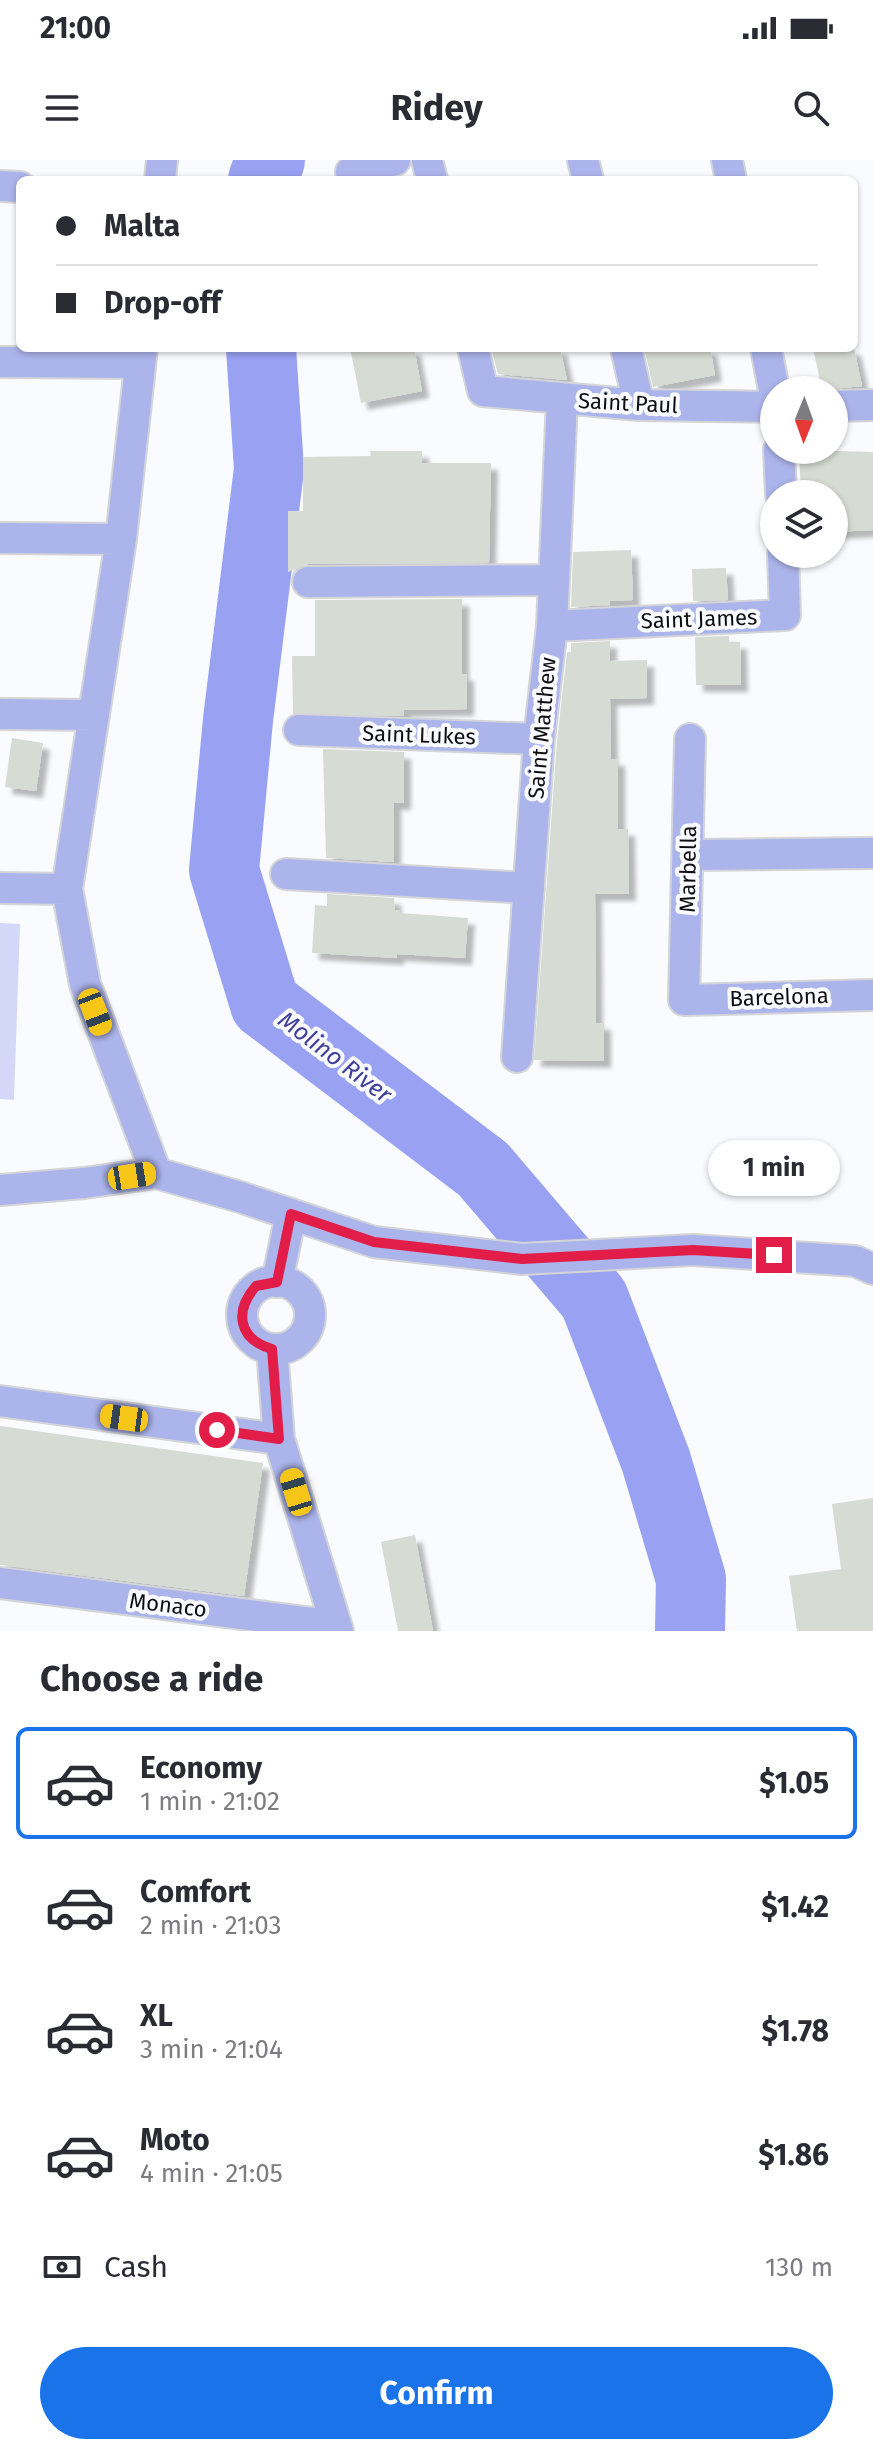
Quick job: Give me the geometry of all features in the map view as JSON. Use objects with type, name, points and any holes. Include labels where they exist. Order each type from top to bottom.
[{"type":"street","points":[[351,172],[395,160]]},
{"type":"street","name":"Saint Paul","points":[[474,352],[483,391],[639,405],[760,407]]},
{"type":"street","points":[[627,352],[639,405]]},
{"type":"street","points":[[767,352],[771,376]]},
{"type":"street","points":[[0,362],[141,356],[121,539],[67,889],[85,984],[156,1173]]},
{"type":"street","name":"Saint Matthew","points":[[517,1057],[539,739],[552,626],[562,400]]},
{"type":"street","points":[[848,406],[873,405]]},
{"type":"street","points":[[0,538],[121,539]]},
{"type":"street","name":"Saint James","points":[[552,626],[785,615],[783,568]]},
{"type":"street","points":[[308,582],[552,580]]},
{"type":"street","points":[[0,714],[94,715]]},
{"type":"street","name":"Saint Lukes","points":[[299,730],[539,739]]},
{"type":"street","name":"Marbella","points":[[684,1000],[690,739]]},
{"type":"street","points":[[689,855],[873,853]]},
{"type":"street","points":[[286,874],[529,888]]},
{"type":"street","points":[[0,888],[67,889]]},
{"type":"street","name":"Barcelona","points":[[684,1000],[873,995]]},
{"type":"street","points":[[0,1190],[156,1173],[374,1242],[522,1259],[693,1250],[855,1261],[873,1269]]},
{"type":"street","points":[[277,1282],[291,1214]]},
{"type":"street","points":[[277,1282],[288,1283],[305,1296],[310,1317],[303,1337],[294,1344],[272,1349],[260,1346],[251,1338],[244,1329],[242,1317],[243,1305],[256,1286],[277,1282]]},
{"type":"street","points":[[272,1349],[279,1439],[337,1628]]},
{"type":"street","points":[[0,1401],[279,1439]]},
{"type":"street","name":"Monaco","points":[[0,1583],[337,1628]]},
{"type":"shaded area","points":[[0,923],[20,924],[14,1100],[0,1099]]},
{"type":"building","points":[[351,352],[415,352],[422,391],[361,403]]},
{"type":"building","points":[[492,352],[561,352],[567,380],[498,374]]},
{"type":"building","points":[[645,352],[711,352],[715,375],[653,387]]},
{"type":"building","points":[[814,352],[855,352],[862,386],[848,387],[848,376],[819,376]]},
{"type":"building","points":[[370,451],[422,451],[422,463],[491,463],[489,563],[308,564],[288,572],[288,511],[303,511],[303,457],[371,456]]},
{"type":"building","points":[[848,451],[873,452],[873,530],[848,531],[848,480],[800,480],[800,464],[848,464]]},
{"type":"building","points":[[631,550],[633,600],[571,607],[573,552]]},
{"type":"building","points":[[726,568],[728,600],[693,601],[692,569]]},
{"type":"building","points":[[462,599],[462,674],[467,674],[467,709],[404,710],[404,716],[293,714],[292,656],[315,656],[315,600]]},
{"type":"building","points":[[729,636],[729,642],[740,642],[741,685],[696,685],[695,637]]},
{"type":"building","points":[[610,641],[610,661],[647,660],[647,698],[610,699],[611,759],[618,759],[618,829],[628,829],[629,894],[595,894],[596,1023],[604,1023],[604,1061],[534,1060],[557,741],[567,652],[571,652],[571,643]]},
{"type":"building","points":[[12,738],[43,743],[36,791],[5,787]]},
{"type":"building","points":[[323,749],[404,752],[404,803],[394,803],[394,862],[326,858]]},
{"type":"building","points":[[327,894],[394,898],[395,910],[400,910],[400,913],[468,918],[465,958],[312,953],[315,905],[327,906]]},
{"type":"building","points":[[0,1426],[263,1463],[244,1596],[0,1565]]},
{"type":"building","points":[[873,1498],[873,1631],[797,1631],[789,1576],[841,1569],[832,1504]]},
{"type":"building","points":[[415,1535],[433,1631],[398,1631],[381,1542]]},
{"type":"waterway","name":"Molino River","points":[[264,176],[270,160]]},
{"type":"waterway","name":"Molino River","points":[[261,352],[269,469],[238,720],[224,870],[265,1004],[483,1169],[594,1299],[656,1461],[691,1579],[690,1631]]},
{"type":"route","points":[[217,1430],[279,1439],[272,1349],[260,1346],[251,1338],[244,1329],[242,1317],[243,1305],[256,1286],[277,1282],[291,1214],[374,1242],[522,1259],[693,1250],[774,1255]]}]
